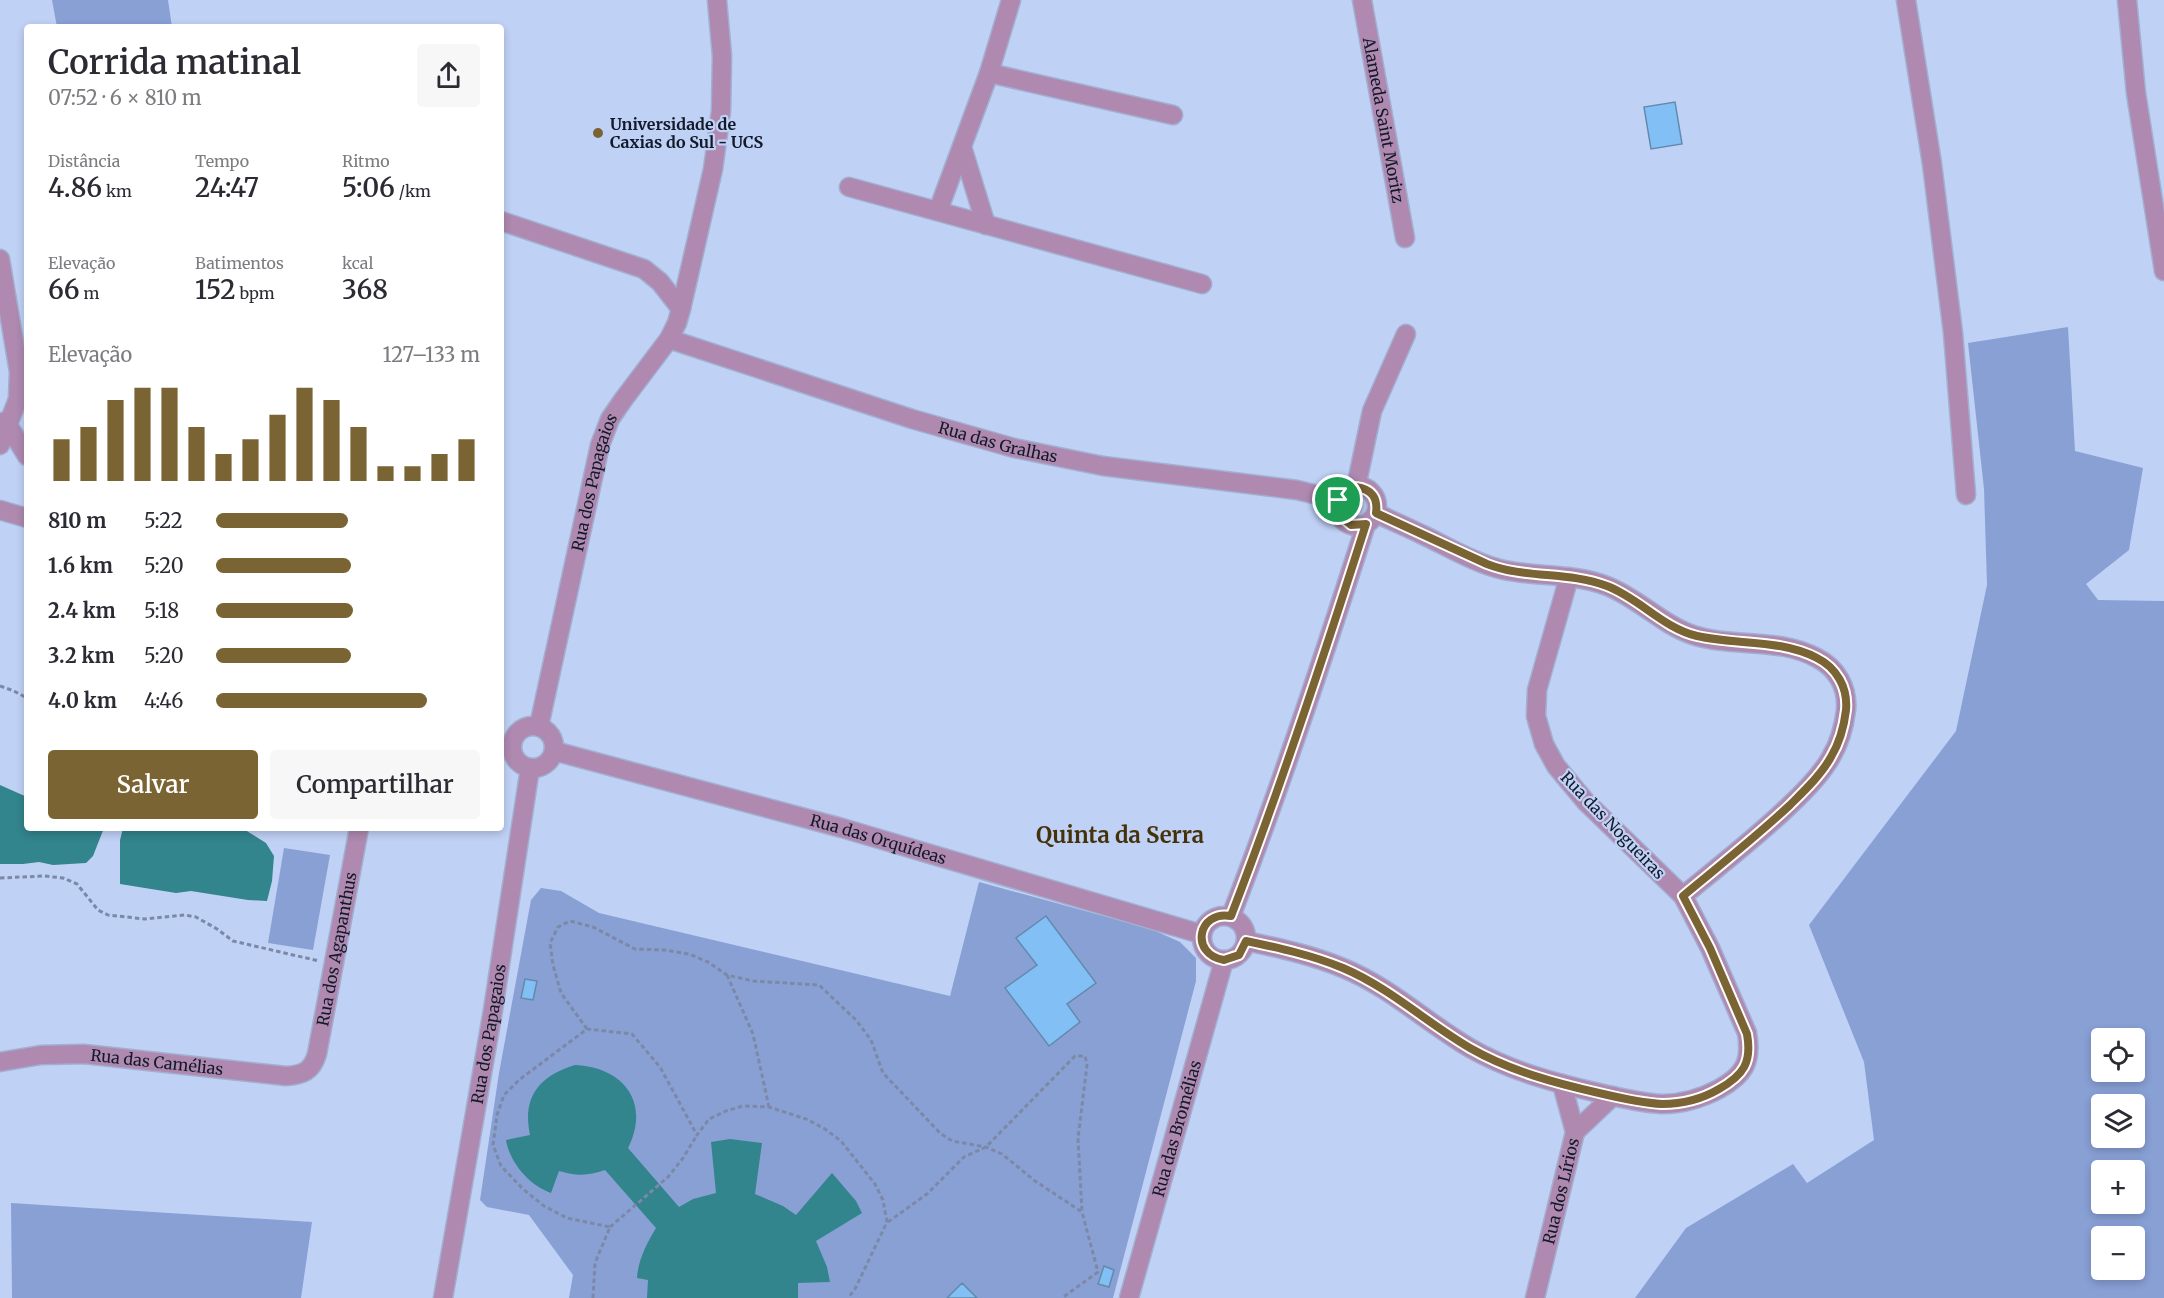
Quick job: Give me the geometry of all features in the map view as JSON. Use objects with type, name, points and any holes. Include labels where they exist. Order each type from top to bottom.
[{"type":"street","name":"Rua dos Papagaios","points":[[539,726],[600,445],[610,419],[669,339],[677,323],[694,257],[721,111],[722,56],[717,0]]},
{"type":"street","points":[[938,212],[989,73],[1011,0]]},
{"type":"street","name":"Alameda Saint Moritz","points":[[1362,0],[1405,238]]},
{"type":"street","points":[[1906,0],[1932,164],[1953,333],[1966,495]]},
{"type":"street","points":[[2127,0],[2136,93],[2164,271]]},
{"type":"street","points":[[989,73],[1173,115]]},
{"type":"street","points":[[962,147],[986,225]]},
{"type":"street","points":[[849,187],[1202,284]]},
{"type":"street","points":[[504,222],[644,269],[660,282],[681,309]]},
{"type":"street","points":[[0,259],[3,293],[19,372],[18,399],[4,423],[0,445]]},
{"type":"street","points":[[1356,487],[1372,411],[1406,334]]},
{"type":"street","name":"Rua das Gralhas","points":[[669,339],[912,419],[1014,448],[1103,466],[1297,490],[1338,500]]},
{"type":"street","points":[[4,423],[24,452]]},
{"type":"street","points":[[1231,916],[1262,837],[1371,519],[1375,498],[1370,491],[1356,487],[1349,489],[1338,500],[1339,515],[1351,525],[1371,519],[1496,567],[1569,577],[1609,587],[1675,628],[1695,636],[1728,642],[1780,646],[1811,655],[1829,666],[1846,692],[1843,728],[1835,750],[1825,767],[1766,828],[1683,896],[1710,948],[1744,1025],[1749,1046],[1748,1059],[1742,1072],[1731,1082],[1706,1095],[1692,1100],[1663,1104],[1613,1096],[1562,1084],[1495,1060],[1470,1048],[1383,988],[1343,968],[1298,952],[1246,941]]},
{"type":"street","points":[[0,510],[24,517]]},
{"type":"street","name":"Rua das Nogueiras","points":[[1569,577],[1537,690],[1536,716],[1544,744],[1556,766],[1586,802],[1683,896]]},
{"type":"street","points":[[539,726],[551,736],[554,751],[545,764],[538,768],[530,768],[517,761],[511,746],[517,732],[524,727],[539,726]]},
{"type":"street","name":"Rua das Orquídeas","points":[[554,751],[842,828],[1201,934]]},
{"type":"street","name":"Rua dos Papagaios","points":[[443,1298],[493,1010],[530,768]]},
{"type":"street","name":"Rua dos Agapanthus","points":[[310,1069],[317,1054],[358,831]]},
{"type":"street","points":[[1216,916],[1231,916],[1244,926],[1246,941],[1239,955],[1224,960],[1209,955],[1204,949],[1201,934],[1209,920],[1216,916]]},
{"type":"street","name":"Rua das Bromélias","points":[[1129,1298],[1224,960]]},
{"type":"street","name":"Rua das Camélias","points":[[0,1062],[41,1055],[84,1053],[286,1076],[300,1075],[310,1069]]},
{"type":"street","name":"Rua dos Lírios","points":[[1535,1298],[1575,1132],[1562,1084]]},
{"type":"street","points":[[1575,1132],[1613,1096]]},
{"type":"path","points":[[0,686],[24,696]]},
{"type":"path","points":[[0,878],[44,876],[63,878],[77,884],[98,910],[108,915],[145,920],[185,915],[196,917],[233,941],[334,964]]},
{"type":"path","points":[[587,1029],[561,993],[553,965],[550,943],[558,927],[570,921],[593,927],[635,949],[689,954],[708,962],[727,975],[753,981],[819,985],[856,1020],[871,1040],[883,1073],[940,1132],[952,1141],[1002,1154],[1035,1181],[1082,1212]]},
{"type":"path","points":[[727,975],[753,1034],[769,1107]]},
{"type":"path","points":[[610,1227],[567,1218],[544,1206],[523,1189],[501,1166],[494,1145],[496,1115],[504,1095],[519,1080],[587,1029],[632,1034],[660,1067],[697,1135]]},
{"type":"path","points":[[848,1298],[855,1289],[887,1222],[927,1194],[964,1157],[986,1148],[1059,1071],[1075,1056],[1084,1056],[1087,1065],[1078,1137],[1082,1212],[1098,1272],[1062,1298]]},
{"type":"path","points":[[593,1298],[595,1263],[610,1227],[668,1177],[709,1119],[726,1111],[743,1107],[769,1107],[806,1119],[825,1129],[841,1141],[875,1185],[882,1200],[887,1222]]},
{"type":"shaded area","points":[[52,0],[168,0],[172,24],[56,24]]},
{"type":"shaded area","points":[[2068,327],[2075,451],[2143,468],[2129,550],[2086,584],[2098,600],[2164,601],[2164,1298],[1635,1298],[1686,1228],[1793,1164],[1807,1183],[1874,1140],[1864,1062],[1809,925],[1956,731],[1987,585],[1984,489],[1968,343]]},
{"type":"shaded area","points":[[0,785],[24,796],[24,831],[103,831],[93,856],[86,863],[0,864]]},
{"type":"shaded area","points":[[122,831],[247,831],[266,843],[274,856],[272,881],[267,901],[191,891],[176,893],[120,884],[120,840]]},
{"type":"shaded area","points":[[284,848],[330,855],[313,950],[268,943]]},
{"type":"shaded area","points":[[979,882],[1151,929],[1180,942],[1196,958],[1196,981],[1113,1298],[569,1298],[573,1275],[529,1215],[487,1207],[480,1200],[499,1073],[531,900],[541,888],[561,891],[599,913],[950,996]]},
{"type":"shaded area","points":[[575,1065],[607,1072],[628,1090],[634,1102],[636,1116],[628,1148],[679,1207],[693,1199],[716,1193],[711,1142],[730,1139],[762,1143],[755,1194],[783,1206],[796,1215],[832,1173],[856,1201],[862,1213],[816,1241],[827,1267],[830,1282],[798,1283],[798,1298],[647,1298],[648,1280],[637,1278],[639,1265],[656,1228],[605,1170],[582,1175],[559,1171],[551,1193],[528,1179],[516,1165],[508,1149],[506,1140],[530,1135],[529,1110],[536,1090],[552,1075]]},
{"type":"shaded area","points":[[11,1203],[312,1222],[301,1298],[12,1298]]},
{"type":"building","points":[[1675,102],[1682,144],[1651,149],[1644,107]]},
{"type":"building","points":[[1046,916],[1096,983],[1067,1004],[1080,1022],[1049,1046],[1005,988],[1037,965],[1016,938]]},
{"type":"building","points":[[525,979],[537,981],[533,1000],[521,998]]},
{"type":"building","points":[[1104,1266],[1114,1270],[1109,1287],[1098,1284]]},
{"type":"building","points":[[962,1283],[977,1298],[947,1298]]},
{"type":"place","name":"Universidade de Caxias do Sul - UCS","points":[[598,133]]},
{"type":"district","name":"Quinta da Serra","points":[[1120,835]]},
{"type":"route","points":[[1364,488],[1370,491],[1375,498],[1376,513],[1461,554],[1504,570],[1569,577],[1609,587],[1675,628],[1695,636],[1780,646],[1811,655],[1829,666],[1844,686],[1846,704],[1843,728],[1831,758],[1819,775],[1766,828],[1683,896],[1710,948],[1747,1034],[1748,1059],[1742,1072],[1731,1082],[1692,1100],[1663,1104],[1613,1096],[1562,1084],[1540,1078],[1470,1048],[1383,988],[1343,968],[1298,952],[1246,941],[1244,949],[1232,959],[1216,959],[1204,949],[1201,934],[1204,927],[1216,916],[1231,916],[1258,848],[1313,692],[1366,524],[1358,526],[1344,521],[1339,515],[1338,500],[1342,493],[1349,489],[1364,488]]}]
